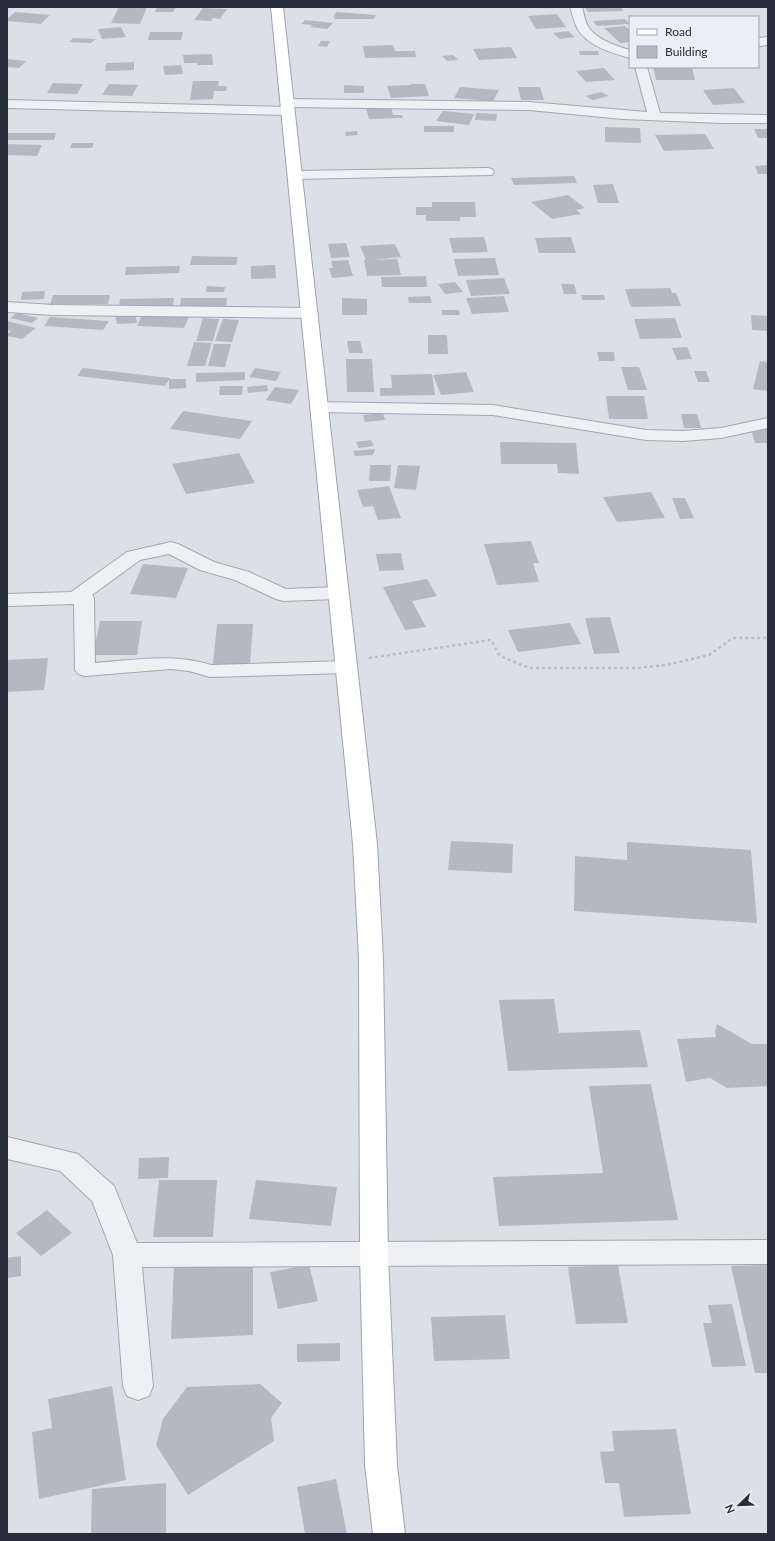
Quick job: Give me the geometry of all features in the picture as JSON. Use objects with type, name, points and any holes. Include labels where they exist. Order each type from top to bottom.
[{"type":"main road","points":[[277,7],[365,844],[371,959],[374,1255],[381,1465],[389,1534]]},
{"type":"street","points":[[271,7],[277,7]]},
{"type":"street","points":[[576,7],[584,28],[596,39],[611,48],[628,53]]},
{"type":"street","points":[[641,68],[655,116]]},
{"type":"street","points":[[7,104],[287,107],[529,106],[655,116],[768,119]]},
{"type":"street","points":[[295,175],[487,172]]},
{"type":"street","points":[[7,306],[53,310],[310,312]]},
{"type":"street","points":[[320,407],[492,410],[646,435],[683,436],[721,433],[768,423]]},
{"type":"street","points":[[76,598],[134,556],[171,548],[207,566],[242,576],[283,595],[338,593]]},
{"type":"street","points":[[7,600],[84,598],[85,670],[171,663],[191,665],[210,671],[346,664]]},
{"type":"street","points":[[7,1148],[68,1162],[104,1194],[127,1255],[138,1386]]},
{"type":"street","points":[[127,1255],[768,1252]]},
{"type":"path","points":[[346,664],[490,640],[500,656],[529,668],[638,668],[666,665],[709,655],[733,638],[768,638]]},
{"type":"building","points":[[119,7],[147,7],[140,24],[111,23]]},
{"type":"building","points":[[157,7],[176,7],[173,12],[155,12]]},
{"type":"building","points":[[585,7],[621,7],[623,11],[588,12]]},
{"type":"building","points":[[203,8],[227,9],[220,19],[213,18],[211,21],[194,20]]},
{"type":"building","points":[[15,12],[50,15],[41,24],[7,21],[7,19]]},
{"type":"building","points":[[336,12],[376,15],[374,19],[334,19],[335,17],[333,17]]},
{"type":"building","points":[[557,14],[566,27],[536,29],[528,16]]},
{"type":"building","points":[[625,19],[629,24],[597,26],[593,21]]},
{"type":"building","points":[[305,20],[333,23],[327,29],[310,27],[313,25],[301,24]]},
{"type":"building","points":[[625,26],[629,30],[629,42],[620,43],[604,28]]},
{"type":"building","points":[[121,27],[126,37],[102,39],[98,29]]},
{"type":"building","points":[[568,31],[575,37],[560,39],[553,33]]},
{"type":"building","points":[[150,32],[183,32],[181,40],[148,40]]},
{"type":"building","points":[[73,38],[96,39],[91,43],[69,42]]},
{"type":"building","points":[[321,41],[330,41],[327,47],[318,46]]},
{"type":"building","points":[[393,45],[395,51],[415,51],[416,57],[365,58],[363,46]]},
{"type":"building","points":[[511,47],[517,58],[479,60],[473,49]]},
{"type":"building","points":[[579,51],[598,51],[599,55],[580,55]]},
{"type":"building","points":[[212,54],[213,65],[184,63],[183,55]]},
{"type":"building","points":[[453,55],[458,60],[447,61],[442,56]]},
{"type":"building","points":[[7,59],[26,61],[19,68],[7,67]]},
{"type":"building","points":[[134,62],[134,70],[105,71],[106,63]]},
{"type":"building","points":[[181,65],[183,74],[165,75],[163,66]]},
{"type":"building","points":[[604,68],[615,80],[586,82],[576,71]]},
{"type":"building","points":[[653,68],[692,68],[695,80],[656,80]]},
{"type":"building","points":[[193,81],[219,81],[218,86],[227,86],[226,91],[214,91],[213,99],[190,100]]},
{"type":"building","points":[[53,83],[83,84],[77,94],[47,93]]},
{"type":"building","points":[[109,84],[138,85],[132,96],[102,95]]},
{"type":"building","points":[[425,84],[429,96],[391,98],[387,86]]},
{"type":"building","points":[[344,85],[364,86],[364,93],[344,93]]},
{"type":"building","points":[[460,87],[499,90],[493,101],[454,98]]},
{"type":"building","points":[[518,87],[540,87],[544,100],[521,100]]},
{"type":"building","points":[[734,88],[745,103],[713,105],[703,90]]},
{"type":"building","points":[[601,92],[609,96],[593,100],[585,96]]},
{"type":"building","points":[[391,107],[393,115],[402,115],[403,118],[369,119],[366,108]]},
{"type":"building","points":[[443,111],[474,114],[469,125],[436,121]]},
{"type":"building","points":[[476,113],[497,114],[496,121],[475,120]]},
{"type":"building","points":[[424,126],[454,126],[454,132],[424,132]]},
{"type":"building","points":[[605,127],[640,128],[641,143],[605,142]]},
{"type":"building","points":[[754,129],[768,129],[768,138],[758,138]]},
{"type":"building","points":[[357,131],[358,135],[346,136],[345,132]]},
{"type":"building","points":[[7,133],[56,133],[54,140],[7,140]]},
{"type":"building","points":[[705,134],[714,149],[664,151],[655,135]]},
{"type":"building","points":[[72,143],[94,143],[92,148],[70,148]]},
{"type":"building","points":[[7,144],[42,145],[37,156],[7,155]]},
{"type":"building","points":[[768,165],[768,174],[758,174],[755,166]]},
{"type":"building","points":[[574,176],[577,183],[514,185],[511,178]]},
{"type":"building","points":[[613,184],[619,203],[598,203],[593,185]]},
{"type":"building","points":[[568,195],[585,208],[576,210],[581,214],[552,219],[531,202]]},
{"type":"building","points":[[432,202],[475,202],[476,217],[460,217],[460,221],[426,221],[426,215],[416,215],[416,207],[432,207]]},
{"type":"building","points":[[484,237],[488,252],[453,253],[449,238]]},
{"type":"building","points":[[571,237],[576,253],[539,253],[535,238]]},
{"type":"building","points":[[346,243],[350,257],[331,258],[328,244]]},
{"type":"building","points":[[395,244],[401,257],[373,260],[397,259],[401,275],[367,276],[364,260],[366,260],[360,246]]},
{"type":"building","points":[[192,256],[238,257],[236,265],[190,265]]},
{"type":"building","points":[[495,258],[499,275],[458,276],[454,259]]},
{"type":"building","points":[[348,260],[353,276],[332,278],[329,268],[333,268],[331,261]]},
{"type":"building","points":[[275,265],[276,278],[251,279],[251,266]]},
{"type":"building","points":[[180,266],[179,273],[125,275],[126,267]]},
{"type":"building","points":[[426,276],[427,287],[382,287],[381,277]]},
{"type":"building","points":[[504,278],[510,294],[471,296],[466,280]]},
{"type":"building","points":[[455,282],[463,292],[445,294],[438,284]]},
{"type":"building","points":[[561,284],[574,284],[577,294],[564,294]]},
{"type":"building","points":[[207,286],[225,287],[224,292],[206,292]]},
{"type":"building","points":[[670,288],[672,293],[676,293],[681,306],[631,307],[625,289]]},
{"type":"building","points":[[45,291],[44,299],[21,300],[22,292]]},
{"type":"building","points":[[53,295],[110,295],[108,304],[50,304]]},
{"type":"building","points":[[581,295],[604,295],[605,300],[582,300]]},
{"type":"building","points":[[430,296],[432,303],[409,303],[408,297]]},
{"type":"building","points":[[504,296],[509,312],[472,314],[466,298]]},
{"type":"building","points":[[174,298],[173,306],[119,307],[120,299]]},
{"type":"building","points":[[181,298],[227,298],[226,308],[180,308]]},
{"type":"building","points":[[342,298],[367,299],[367,315],[342,315]]},
{"type":"building","points":[[442,310],[459,310],[460,315],[442,315]]},
{"type":"building","points":[[17,313],[38,318],[32,323],[10,318]]},
{"type":"building","points":[[135,314],[137,323],[117,324],[115,315]]},
{"type":"building","points":[[142,315],[189,317],[184,328],[137,326]]},
{"type":"building","points":[[751,315],[768,316],[768,331],[752,330]]},
{"type":"building","points":[[50,317],[109,321],[103,330],[44,326]]},
{"type":"building","points":[[203,318],[219,319],[213,341],[196,341]]},
{"type":"building","points":[[675,318],[682,338],[640,339],[634,319]]},
{"type":"building","points":[[223,319],[239,320],[232,342],[215,341]]},
{"type":"building","points":[[7,321],[36,328],[22,339],[7,336],[7,334],[11,331],[7,330]]},
{"type":"building","points":[[428,335],[447,335],[448,354],[428,354]]},
{"type":"building","points":[[347,341],[360,341],[363,353],[349,353]]},
{"type":"building","points":[[194,342],[212,343],[205,366],[187,366]]},
{"type":"building","points":[[214,344],[231,344],[225,367],[208,366]]},
{"type":"building","points":[[687,347],[692,359],[677,360],[672,348]]},
{"type":"building","points":[[597,352],[614,352],[615,361],[599,361]]},
{"type":"building","points":[[346,359],[372,359],[374,392],[347,392]]},
{"type":"building","points":[[760,361],[768,362],[768,391],[753,389]]},
{"type":"building","points":[[621,367],[639,367],[647,390],[628,390]]},
{"type":"building","points":[[83,368],[170,378],[165,386],[77,376]]},
{"type":"building","points":[[255,368],[281,372],[276,381],[249,377]]},
{"type":"building","points":[[694,371],[706,371],[710,382],[698,382]]},
{"type":"building","points":[[245,372],[245,380],[196,382],[196,373]]},
{"type":"building","points":[[466,372],[474,392],[441,395],[433,375]]},
{"type":"building","points":[[432,374],[435,395],[380,396],[380,388],[392,388],[391,375]]},
{"type":"building","points":[[169,379],[186,379],[186,388],[169,389]]},
{"type":"building","points":[[267,385],[268,391],[248,393],[247,387]]},
{"type":"building","points":[[220,386],[243,386],[242,395],[219,395]]},
{"type":"building","points":[[275,387],[299,390],[291,404],[266,400]]},
{"type":"building","points":[[606,396],[644,396],[648,419],[609,419]]},
{"type":"building","points":[[183,411],[252,421],[240,439],[170,429]]},
{"type":"building","points":[[383,413],[385,420],[365,422],[363,415]]},
{"type":"building","points":[[681,414],[697,414],[701,428],[684,428]]},
{"type":"building","points":[[751,429],[768,429],[768,443],[755,443]]},
{"type":"building","points":[[371,440],[374,446],[359,448],[356,442]]},
{"type":"building","points":[[500,442],[576,443],[579,474],[558,473],[557,464],[501,464]]},
{"type":"building","points":[[375,449],[373,455],[355,456],[353,451]]},
{"type":"building","points":[[239,453],[255,483],[186,494],[172,464]]},
{"type":"building","points":[[370,465],[391,465],[390,481],[369,481]]},
{"type":"building","points":[[398,465],[420,466],[416,490],[394,488]]},
{"type":"building","points":[[389,486],[401,518],[378,520],[373,506],[363,507],[357,490]]},
{"type":"building","points":[[651,492],[665,518],[617,522],[603,497]]},
{"type":"building","points":[[672,498],[685,498],[694,518],[680,519]]},
{"type":"building","points":[[531,541],[539,563],[533,563],[539,582],[497,585],[484,544]]},
{"type":"building","points":[[401,553],[404,570],[379,571],[376,554]]},
{"type":"building","points":[[143,564],[188,568],[176,598],[130,594]]},
{"type":"building","points":[[427,579],[437,596],[412,601],[426,627],[405,630],[383,587]]},
{"type":"building","points":[[610,617],[620,653],[594,654],[585,618]]},
{"type":"building","points":[[100,621],[142,621],[137,655],[93,655]]},
{"type":"building","points":[[570,623],[581,644],[518,652],[508,630]]},
{"type":"building","points":[[217,624],[253,624],[250,664],[213,664]]},
{"type":"building","points":[[48,658],[44,690],[7,692],[7,660]]},
{"type":"building","points":[[451,841],[513,844],[512,873],[448,870]]},
{"type":"building","points":[[627,842],[751,850],[757,923],[574,911],[575,856],[627,860]]},
{"type":"building","points":[[554,999],[559,1033],[640,1030],[648,1067],[508,1071],[499,1000]]},
{"type":"building","points":[[717,1024],[752,1044],[768,1044],[768,1086],[727,1088],[710,1078],[686,1082],[677,1039],[716,1037],[715,1031]]},
{"type":"building","points":[[651,1084],[678,1220],[499,1226],[493,1177],[603,1173],[589,1086]]},
{"type":"building","points":[[169,1157],[168,1178],[138,1179],[139,1158]]},
{"type":"building","points":[[159,1180],[217,1180],[213,1237],[153,1237]]},
{"type":"building","points":[[256,1180],[337,1187],[331,1226],[249,1219]]},
{"type":"building","points":[[47,1210],[72,1233],[41,1256],[16,1233]]},
{"type":"building","points":[[21,1256],[21,1276],[7,1278],[7,1258]]},
{"type":"building","points":[[253,1262],[253,1335],[171,1339],[174,1265]]},
{"type":"building","points":[[309,1265],[318,1301],[278,1309],[270,1272]]},
{"type":"building","points":[[618,1265],[628,1323],[576,1324],[568,1267]]},
{"type":"building","points":[[768,1265],[768,1373],[755,1373],[731,1266]]},
{"type":"building","points":[[732,1304],[746,1366],[712,1367],[703,1323],[712,1323],[708,1305]]},
{"type":"building","points":[[505,1315],[510,1359],[434,1361],[431,1317]]},
{"type":"building","points":[[340,1343],[340,1361],[297,1362],[297,1344]]},
{"type":"building","points":[[260,1384],[282,1403],[271,1418],[274,1441],[188,1495],[156,1445],[163,1419],[187,1387]]},
{"type":"building","points":[[112,1386],[126,1480],[39,1499],[32,1432],[52,1428],[48,1399]]},
{"type":"building","points":[[676,1429],[691,1514],[624,1517],[619,1483],[605,1483],[600,1452],[614,1451],[612,1431]]},
{"type":"building","points":[[336,1479],[347,1534],[305,1534],[297,1487]]},
{"type":"building","points":[[166,1483],[166,1534],[91,1534],[92,1489]]}]
